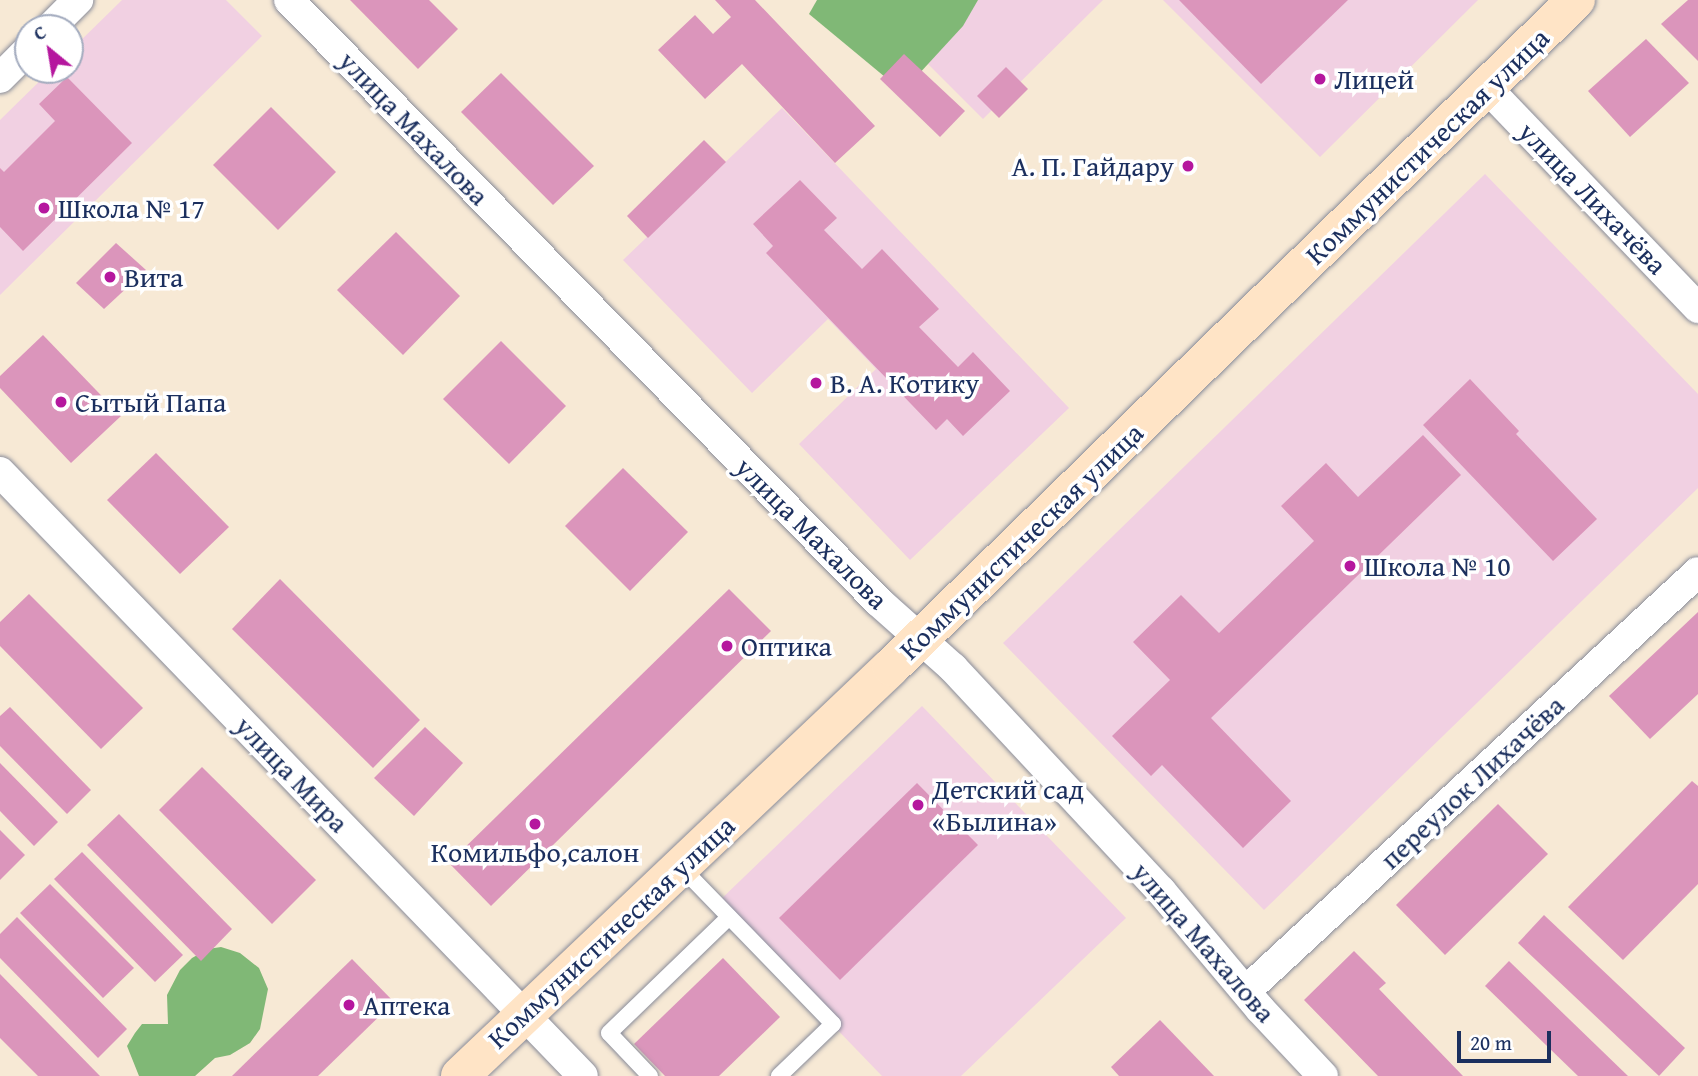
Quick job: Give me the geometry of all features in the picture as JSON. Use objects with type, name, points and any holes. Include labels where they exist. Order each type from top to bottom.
[{"type":"street","points":[[64,14],[78,0]]},
{"type":"street","name":"улица Махалова","points":[[289,0],[879,602],[953,668],[1152,881],[1323,1076]]},
{"type":"street","name":"Коммунистическая улица","points":[[460,1076],[523,1013],[920,639],[1576,0]]},
{"type":"street","points":[[0,78],[14,64]]},
{"type":"street","name":"улица Лихачёва","points":[[1487,88],[1698,308]]},
{"type":"street","name":"улица Мира","points":[[0,472],[583,1076]]},
{"type":"street","name":"переулок Лихачёва","points":[[1246,991],[1698,572]]},
{"type":"lane","points":[[680,866],[833,1024],[779,1076]]},
{"type":"lane","points":[[650,1076],[609,1034],[729,917]]},
{"type":"shaded area","name":"Школа № 17","points":[[122,0],[226,0],[262,36],[0,295],[0,120],[37,84],[84,84],[84,37]]},
{"type":"shaded area","points":[[864,0],[1103,0],[983,119]]},
{"type":"shaded area","name":"Лицей","points":[[1163,0],[1478,0],[1320,157]]},
{"type":"shaded area","points":[[782,108],[1069,408],[910,560],[799,444],[876,369],[828,319],[752,393],[623,260]]},
{"type":"shaded area","name":"Школа № 10","points":[[1485,174],[1698,394],[1698,488],[1264,910],[1003,643]]},
{"type":"shaded area","name":"Детский сад «Былина»","points":[[922,706],[1126,918],[961,1076],[882,1076],[716,904]]},
{"type":"green space","points":[[817,0],[978,0],[963,26],[917,76],[885,77],[809,14]]},
{"type":"green space","points":[[221,947],[240,953],[259,968],[268,989],[260,1029],[250,1043],[230,1055],[215,1058],[195,1076],[139,1076],[127,1046],[135,1033],[142,1024],[168,1024],[167,995],[180,970],[192,958],[208,949]]},
{"type":"building","points":[[350,0],[429,0],[458,29],[418,69]]},
{"type":"building","points":[[715,0],[755,0],[875,126],[835,163],[742,64],[705,99],[658,50],[695,15],[713,34],[731,17]]},
{"type":"building","points":[[1179,0],[1348,0],[1261,84]]},
{"type":"building","points":[[1688,0],[1698,0],[1698,61],[1661,24]]},
{"type":"building","points":[[1646,39],[1689,83],[1630,137],[1588,91]]},
{"type":"building","points":[[904,54],[965,111],[940,137],[880,79]]},
{"type":"building","points":[[1006,67],[1028,89],[999,118],[977,96]]},
{"type":"building","points":[[501,73],[594,166],[553,205],[461,112]]},
{"type":"building","points":[[60,84],[74,84],[132,143],[23,251],[0,227],[0,168],[4,172],[55,121],[39,104]]},
{"type":"building","points":[[271,107],[336,172],[278,230],[213,165]]},
{"type":"building","points":[[704,140],[726,162],[648,238],[627,216]]},
{"type":"building","points":[[800,180],[837,218],[824,230],[862,269],[882,249],[939,309],[919,327],[958,367],[973,352],[1010,391],[963,436],[947,419],[936,430],[766,253],[773,246],[753,224]]},
{"type":"building","points":[[396,232],[460,296],[403,355],[337,290]]},
{"type":"building","name":"Вита","points":[[116,243],[146,270],[104,309],[76,283]]},
{"type":"building","name":"Сытый Папа","points":[[43,335],[121,416],[71,463],[0,388],[0,376]]},
{"type":"building","points":[[501,341],[566,406],[509,464],[443,399]]},
{"type":"building","points":[[1470,379],[1519,431],[1516,434],[1597,519],[1553,561],[1423,425]]},
{"type":"building","points":[[1423,435],[1461,475],[1211,718],[1291,801],[1243,848],[1162,765],[1151,776],[1112,736],[1170,680],[1133,642],[1181,595],[1219,633],[1314,541],[1281,506],[1326,463],[1358,497]]},
{"type":"building","points":[[156,453],[229,527],[180,574],[107,500]]},
{"type":"building","points":[[623,468],[688,532],[630,591],[565,526]]},
{"type":"building","points":[[280,579],[420,720],[373,768],[232,629]]},
{"type":"building","points":[[729,589],[771,631],[491,906],[449,863]]},
{"type":"building","points":[[29,594],[143,708],[101,749],[0,646],[0,622]]},
{"type":"building","points":[[1698,612],[1698,694],[1650,739],[1609,696]]},
{"type":"building","points":[[10,707],[91,790],[67,814],[0,746],[0,716]]},
{"type":"building","points":[[425,727],[463,763],[414,816],[374,778]]},
{"type":"building","points":[[0,763],[58,822],[34,846],[0,811]]},
{"type":"building","points":[[202,767],[316,880],[272,924],[159,810]]},
{"type":"building","points":[[1692,781],[1698,786],[1698,884],[1623,960],[1568,907]]},
{"type":"building","points":[[917,783],[978,845],[840,980],[779,918]]},
{"type":"building","points":[[1498,804],[1548,854],[1445,955],[1396,905]]},
{"type":"building","points":[[119,814],[232,929],[201,961],[87,845]]},
{"type":"building","points":[[0,830],[25,855],[0,880]]},
{"type":"building","points":[[82,852],[183,955],[155,982],[54,879]]},
{"type":"building","points":[[50,884],[134,968],[103,998],[20,913]]},
{"type":"building","points":[[1544,915],[1685,1048],[1659,1076],[1518,943]]},
{"type":"building","points":[[17,917],[127,1029],[98,1058],[0,958],[0,934]]},
{"type":"building","points":[[1354,951],[1386,983],[1379,989],[1463,1076],[1378,1076],[1304,1000]]},
{"type":"building","points":[[723,958],[780,1017],[719,1076],[665,1076],[634,1044]]},
{"type":"building","points":[[352,959],[394,1002],[318,1076],[232,1076]]},
{"type":"building","points":[[1509,961],[1628,1076],[1578,1076],[1485,986]]},
{"type":"building","points":[[0,974],[100,1076],[38,1076],[0,1038]]},
{"type":"building","points":[[1160,1020],[1214,1076],[1119,1076],[1111,1067]]},
{"type":"place","name":"Лицей","points":[[1320,79]]},
{"type":"place","name":"А. П. Гайдару","points":[[1188,166]]},
{"type":"place","name":"Школа № 17","points":[[44,208]]},
{"type":"place","name":"Вита","points":[[110,277]]},
{"type":"place","name":"В. А. Котику","points":[[816,383]]},
{"type":"place","name":"Сытый Папа","points":[[61,402]]},
{"type":"place","name":"Школа № 10","points":[[1350,566]]},
{"type":"place","name":"Оптика","points":[[727,646]]},
{"type":"place","name":"Детский сад «Былина»","points":[[918,805]]},
{"type":"place","name":"Комильфо,салон","points":[[535,824]]},
{"type":"place","name":"Аптека","points":[[349,1005]]}]
